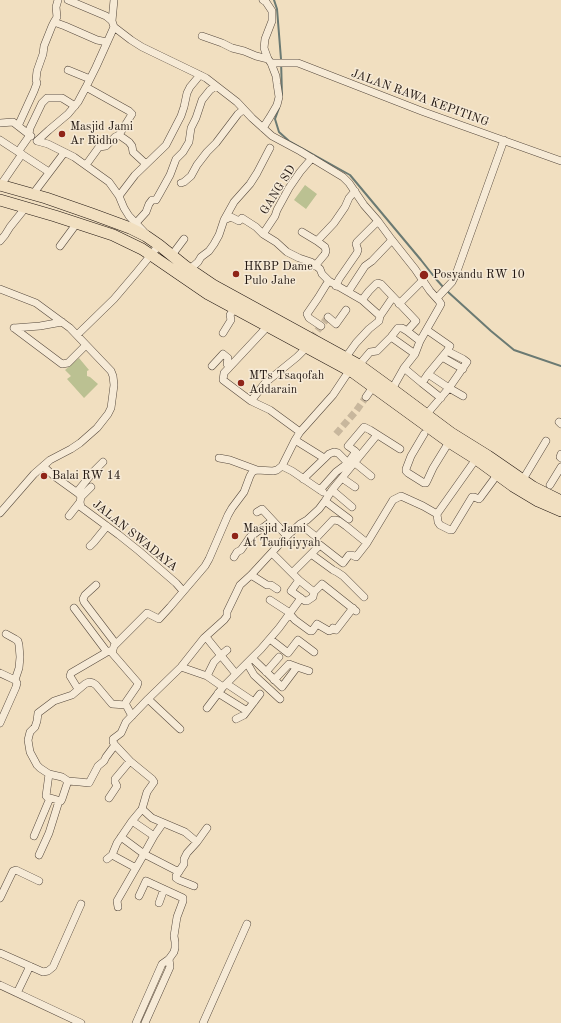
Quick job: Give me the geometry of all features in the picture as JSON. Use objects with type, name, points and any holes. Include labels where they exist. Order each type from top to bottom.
[{"type":"main road","points":[[0,185],[33,194],[114,222],[148,237],[213,286],[346,357],[354,368],[373,387],[390,392],[449,442],[476,459],[497,475],[531,497],[558,505]]},
{"type":"main road","points":[[0,200],[113,235],[151,255],[193,285],[234,309],[306,348],[354,368],[426,414],[451,433],[488,456],[558,505]]},
{"type":"street","points":[[18,126],[37,83],[37,71],[44,46],[57,17],[56,7],[58,0]]},
{"type":"street","points":[[68,0],[106,16],[131,40],[142,47],[200,75],[237,102],[272,136],[300,150],[343,177],[355,191],[364,205],[411,263],[430,291],[438,297],[441,304],[420,341],[415,354],[404,368],[390,392]]},
{"type":"street","points":[[38,141],[48,130],[68,114],[75,106],[86,87],[107,42],[113,24],[114,0]]},
{"type":"street","points":[[263,0],[269,5],[272,11],[272,21],[265,39],[264,48],[276,76],[279,100],[263,128]]},
{"type":"street","points":[[54,22],[97,40],[107,42]]},
{"type":"street","name":"JALAN RAWA KEPITING","points":[[202,36],[269,61],[280,64],[298,63],[417,110],[561,161]]},
{"type":"street","points":[[68,70],[90,79]]},
{"type":"street","points":[[119,196],[135,175],[166,145],[181,116],[187,93],[200,75]]},
{"type":"street","points":[[136,223],[146,212],[152,200],[156,200],[170,175],[176,159],[183,152],[189,142],[191,128],[202,100],[210,90],[216,86]]},
{"type":"street","points":[[86,87],[132,113],[119,135],[106,146],[99,147],[86,165]]},
{"type":"street","points":[[0,185],[30,134],[30,128],[42,103],[47,98],[62,98],[75,106]]},
{"type":"street","points":[[181,183],[191,176],[197,165],[210,148],[216,143],[238,114],[244,110]]},
{"type":"street","points":[[0,123],[13,122],[38,141],[48,144],[74,157],[109,182],[119,196],[124,208],[148,237]]},
{"type":"street","points":[[119,135],[129,142],[132,146],[132,152],[146,164]]},
{"type":"street","points":[[0,140],[50,172]]},
{"type":"street","points":[[438,297],[452,282],[456,274],[504,140]]},
{"type":"street","points":[[190,269],[209,251],[214,244],[224,220],[234,202],[250,184],[270,148]]},
{"type":"street","points":[[33,194],[64,153]]},
{"type":"street","name":"GANG SD","points":[[263,234],[275,216],[289,188],[312,158]]},
{"type":"street","points":[[318,241],[346,207],[349,198],[355,191]]},
{"type":"street","points":[[0,241],[26,207]]},
{"type":"street","points":[[224,220],[231,217],[239,221],[242,218],[292,255],[311,262],[320,269],[322,274],[329,281],[362,300],[380,318]]},
{"type":"street","points":[[336,286],[339,279],[357,253],[357,242],[378,221]]},
{"type":"street","points":[[60,246],[77,223]]},
{"type":"street","points":[[302,232],[318,241],[325,247],[326,251],[315,266]]},
{"type":"street","points":[[172,255],[184,239]]},
{"type":"street","points":[[348,292],[365,266],[372,261],[392,240]]},
{"type":"street","points":[[77,335],[114,299],[159,245]]},
{"type":"street","points":[[399,304],[422,280]]},
{"type":"street","points":[[321,326],[309,318],[307,314],[329,281]]},
{"type":"street","points":[[362,300],[378,283],[381,284],[416,321],[407,331]]},
{"type":"street","points":[[0,288],[36,303],[62,322],[77,335],[111,371],[114,386],[111,408],[104,420],[87,438],[71,449],[50,460],[34,474],[0,513]]},
{"type":"street","points":[[346,357],[369,328],[380,318],[393,297]]},
{"type":"street","points":[[222,333],[231,320],[230,315],[234,309]]},
{"type":"street","points":[[328,317],[336,324],[346,310]]},
{"type":"street","points":[[62,322],[40,326],[14,328],[62,364],[68,363],[86,345]]},
{"type":"street","points":[[267,327],[224,372],[223,380],[251,401],[270,410],[300,432]]},
{"type":"street","points":[[219,458],[230,460],[257,470],[277,470],[282,466],[295,440],[307,423],[333,395],[354,368],[370,352],[377,351],[398,328],[402,328],[420,341]]},
{"type":"street","points":[[422,383],[449,348],[449,345],[427,330]]},
{"type":"street","points":[[391,337],[415,354]]},
{"type":"street","points":[[251,401],[265,383],[306,348]]},
{"type":"street","points":[[426,414],[449,388],[467,362],[466,360],[447,351]]},
{"type":"street","points":[[212,366],[223,354],[228,358],[227,364],[229,367]]},
{"type":"street","points":[[442,357],[463,369]]},
{"type":"street","points":[[404,368],[441,398]]},
{"type":"street","points":[[428,374],[463,396]]},
{"type":"street","points":[[366,397],[373,387]]},
{"type":"street","points":[[320,490],[336,472],[352,463],[356,452],[348,446],[364,427],[400,450]]},
{"type":"street","points":[[424,434],[411,456],[406,472],[424,483],[426,483],[433,468],[449,442]]},
{"type":"street","points":[[136,868],[110,857],[121,837],[142,809],[147,792],[154,782],[130,761],[115,745],[113,739],[121,733],[126,722],[181,667],[206,637],[224,620],[240,585],[287,536],[300,524],[307,520],[328,496],[352,463],[377,435]]},
{"type":"street","points":[[295,440],[324,458]]},
{"type":"street","points":[[522,481],[546,441]]},
{"type":"street","points":[[304,479],[324,458],[329,454],[336,452],[371,476]]},
{"type":"street","points":[[561,454],[561,458]]},
{"type":"street","points":[[476,459],[437,514],[439,524],[452,530],[472,497],[480,498],[497,475]]},
{"type":"street","points":[[69,516],[94,471],[103,462]]},
{"type":"street","name":"JALAN SWADAYA","points":[[43,466],[79,497],[81,507],[120,535],[152,561],[183,591]]},
{"type":"street","points":[[282,466],[328,496],[349,519]]},
{"type":"street","points":[[550,485],[561,467]]},
{"type":"street","points":[[78,689],[70,676],[71,674],[112,648],[147,613],[156,619],[159,619],[204,566],[209,559],[228,515],[244,492],[253,471],[257,470]]},
{"type":"street","points":[[342,478],[355,487]]},
{"type":"street","points":[[79,497],[91,487]]},
{"type":"street","points":[[328,496],[352,507]]},
{"type":"street","points":[[292,573],[320,545],[343,563],[349,555],[356,557],[367,543],[393,500],[401,496],[437,514]]},
{"type":"street","points":[[257,512],[262,509],[287,536]]},
{"type":"street","points":[[300,524],[317,537],[333,520],[339,521],[367,543]]},
{"type":"street","points":[[234,557],[250,537],[272,521]]},
{"type":"street","points":[[90,546],[107,526]]},
{"type":"street","points":[[272,553],[299,580],[314,592]]},
{"type":"street","points":[[311,554],[343,576],[364,597]]},
{"type":"street","points":[[251,575],[267,585],[271,585],[277,589]]},
{"type":"street","points":[[270,600],[290,614],[310,632],[317,624],[330,631],[333,628],[336,630],[355,609],[322,584],[314,592],[313,597],[305,601],[291,591],[299,580]]},
{"type":"street","points":[[96,585],[85,595],[83,599],[112,648],[112,653],[138,683],[126,702],[132,716]]},
{"type":"street","points":[[207,708],[225,685],[270,639],[301,598]]},
{"type":"street","points":[[74,608],[112,648]]},
{"type":"street","points":[[1,720],[16,687],[17,683],[15,680],[19,668],[20,657],[18,641],[6,634]]},
{"type":"street","points":[[206,637],[224,653],[236,674]]},
{"type":"street","points":[[270,639],[288,653],[298,640],[314,652]]},
{"type":"street","points":[[207,676],[214,662],[224,653]]},
{"type":"street","points":[[266,672],[279,657]]},
{"type":"street","points":[[249,661],[266,672],[274,680],[289,664],[309,671]]},
{"type":"street","points":[[249,661],[254,675],[280,699]]},
{"type":"street","points":[[181,667],[207,676],[254,702]]},
{"type":"street","points":[[0,673],[15,680]]},
{"type":"street","points":[[115,745],[104,761],[98,766],[89,783],[68,782],[62,777],[49,774],[37,766],[30,752],[28,740],[30,732],[35,727],[38,713],[54,701],[72,695],[89,682],[93,683],[112,704],[126,705]]},
{"type":"street","points":[[218,693],[247,710]]},
{"type":"street","points":[[236,719],[244,715],[260,694]]},
{"type":"street","points":[[148,699],[180,729]]},
{"type":"street","points":[[109,798],[117,786],[115,782],[116,779],[130,761]]},
{"type":"street","points":[[49,774],[46,796],[59,801]]},
{"type":"street","points":[[39,855],[49,832],[59,801],[62,799],[68,782]]},
{"type":"street","points":[[34,836],[50,798]]},
{"type":"street","points":[[142,809],[152,818],[185,832],[197,842]]},
{"type":"street","points":[[132,821],[154,836]]},
{"type":"street","points":[[118,907],[117,901],[163,822]]},
{"type":"street","points":[[194,886],[176,878],[184,864],[184,859],[187,852],[197,842],[207,828]]},
{"type":"street","points":[[121,837],[144,854],[179,872]]},
{"type":"street","points":[[0,898],[13,871],[16,870],[39,881]]},
{"type":"street","points":[[136,1023],[162,964],[169,960],[174,952],[176,942],[174,936],[177,917],[183,901],[183,898],[146,881],[139,896]]},
{"type":"street","points":[[159,903],[164,889]]},
{"type":"street","points":[[0,953],[43,972],[48,971],[53,967],[81,904]]},
{"type":"street","points":[[204,1023],[247,924]]},
{"type":"street","points":[[140,1015],[146,1021],[170,967],[169,960]]},
{"type":"street","points":[[17,993],[30,966]]},
{"type":"street","points":[[0,985],[81,1023]]},
{"type":"green space","points":[[305,185],[317,194],[306,209],[294,200]]},
{"type":"green space","points":[[79,358],[89,370],[87,371],[87,376],[98,384],[84,398],[67,379],[71,376],[65,370]]},
{"type":"waterway","points":[[274,0],[277,9],[282,96]]},
{"type":"waterway","points":[[279,108],[275,119],[279,132],[289,141],[350,175],[444,288]]},
{"type":"waterway","points":[[447,291],[514,350],[561,366]]},
{"type":"tunnel","points":[[311,339],[328,317]]},
{"type":"tunnel","points":[[336,434],[366,397]]},
{"type":"place","name":"Masjid Jami Ar Ridho","points":[[62,134]]},
{"type":"place","name":"HKBP Dame Pulo Jahe","points":[[236,274]]},
{"type":"place","name":"Posyandu RW 10","points":[[424,275]]},
{"type":"place","name":"MTs Tsaqofah Addarain","points":[[241,383]]},
{"type":"place","name":"Balai RW 14","points":[[44,476]]},
{"type":"place","name":"Masjid Jami At Taufiqiyyah","points":[[235,536]]}]
